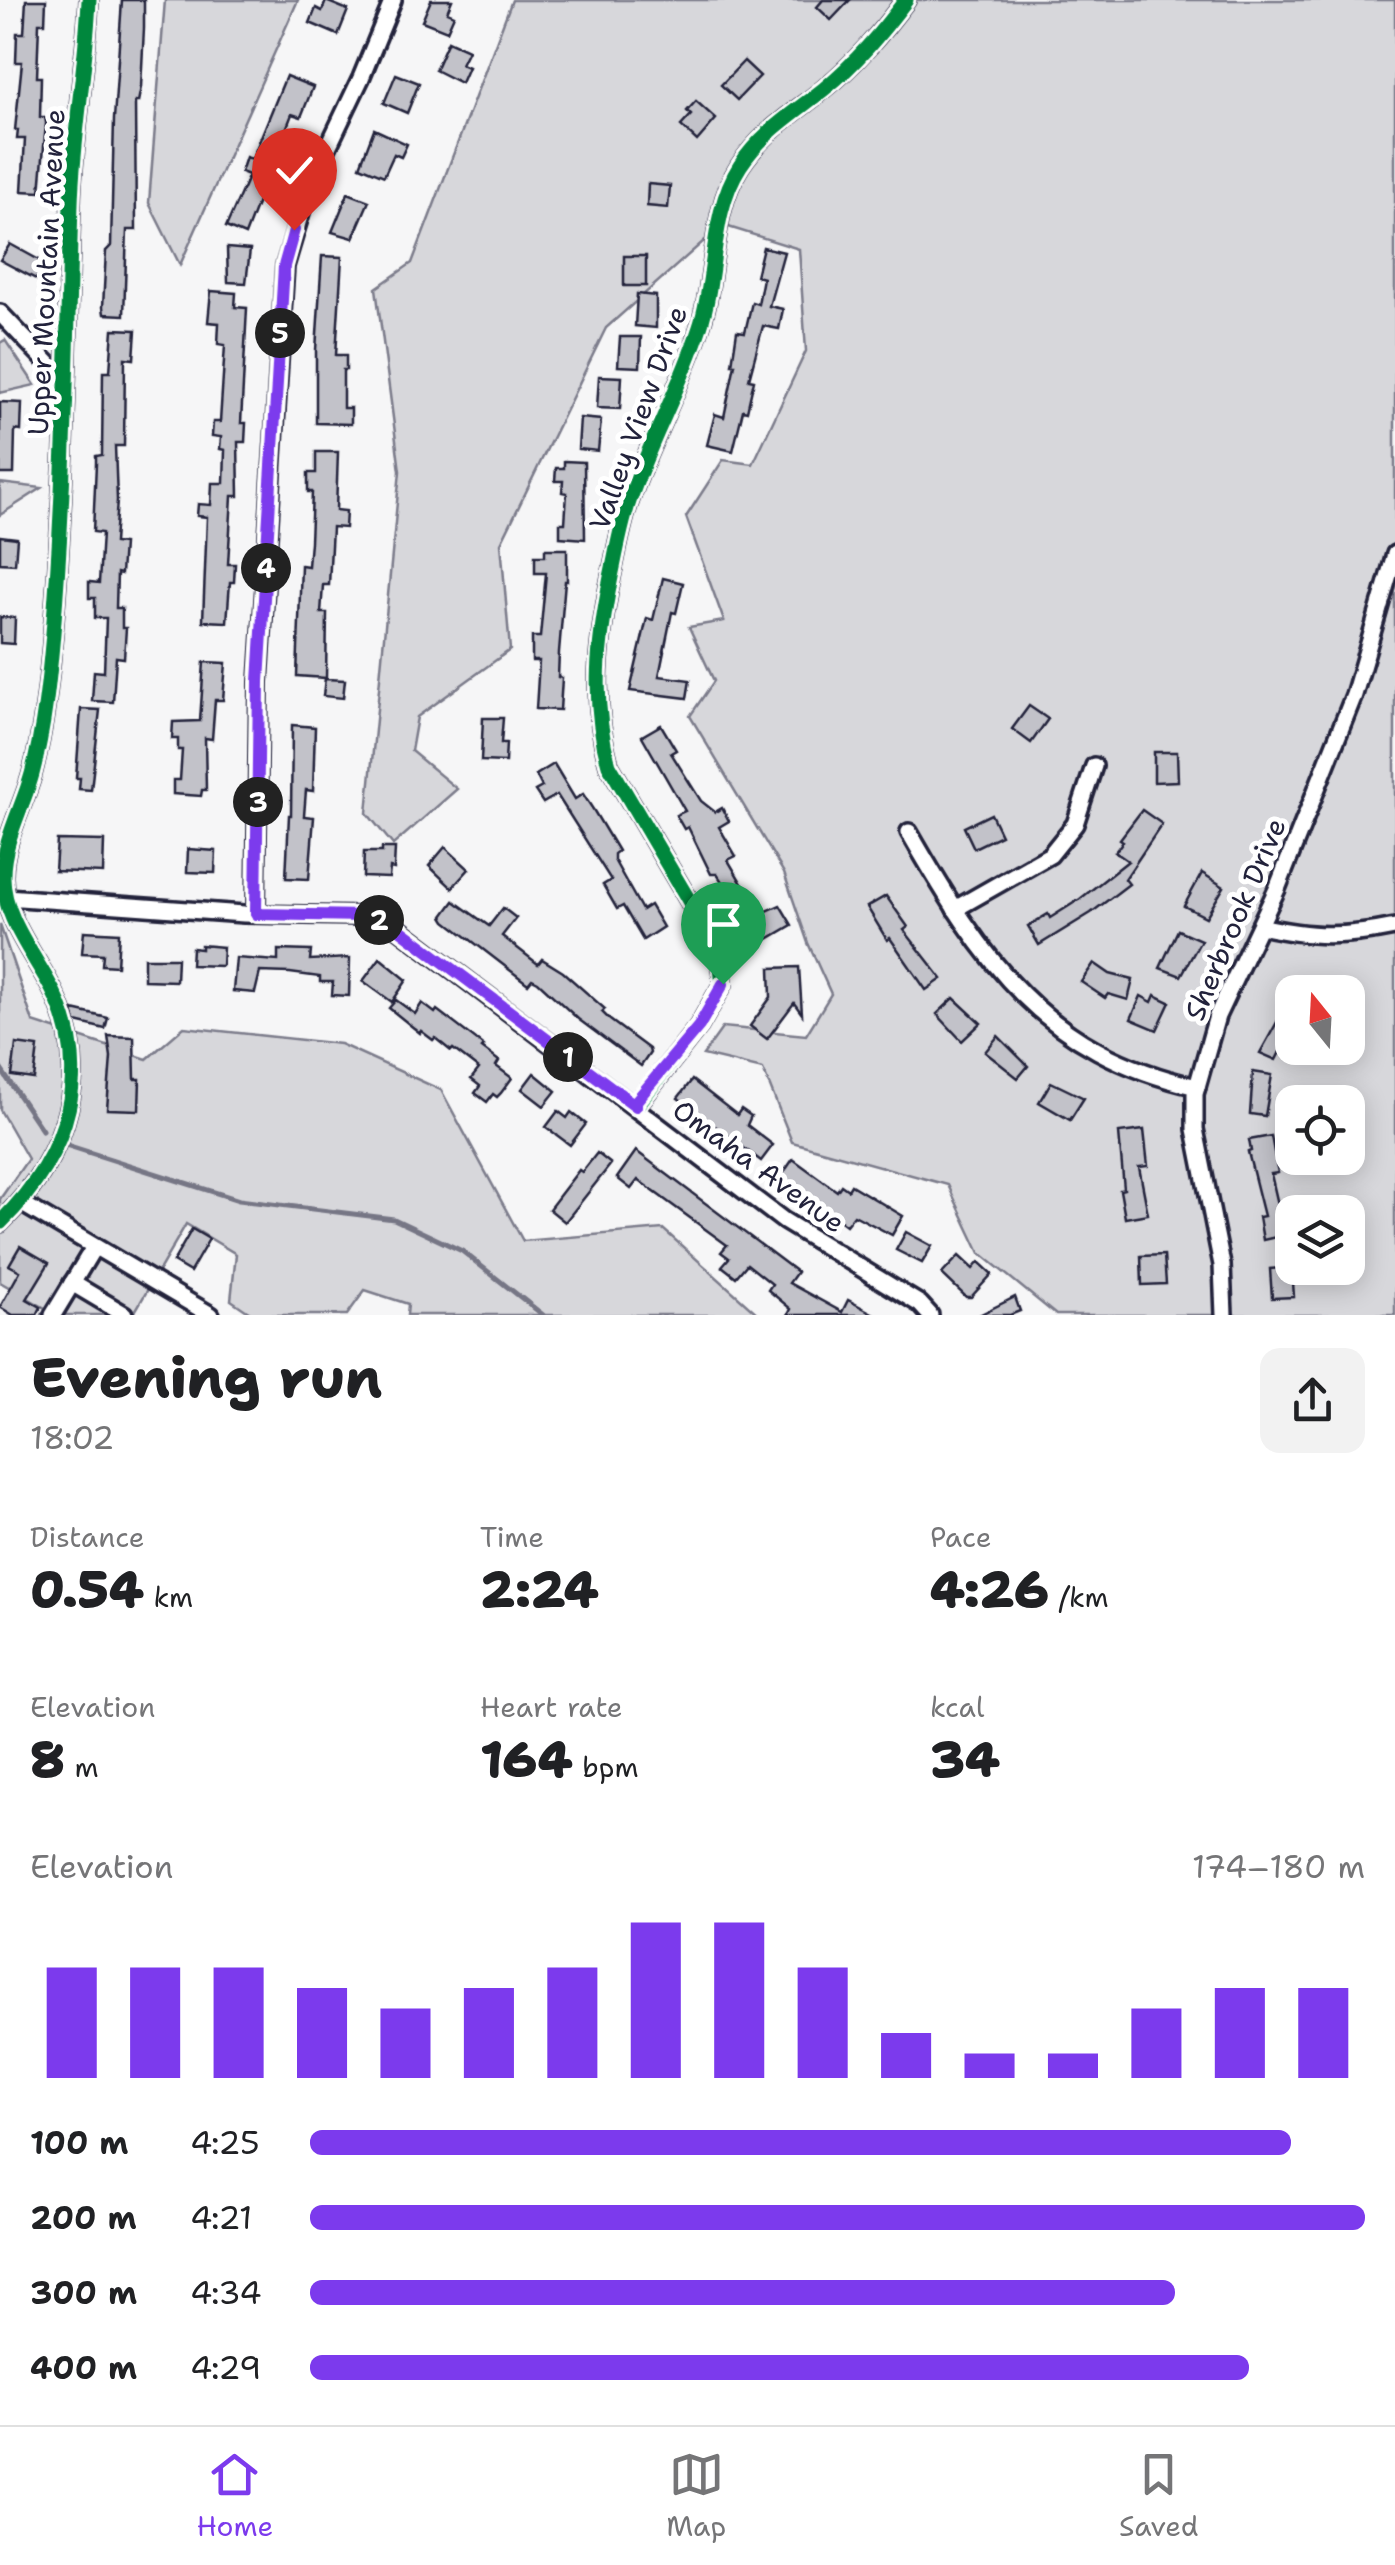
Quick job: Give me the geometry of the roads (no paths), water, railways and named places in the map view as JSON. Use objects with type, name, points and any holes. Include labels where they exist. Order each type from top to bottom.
[{"type":"street","name":"Upper Mountain Avenue","points":[[0,1224],[21,1203],[45,1165],[67,1116],[73,1087],[66,1014],[14,921],[2,878],[5,853],[38,745],[53,632],[72,201],[89,0]]},
{"type":"street","points":[[256,914],[259,682],[284,266],[308,189],[361,78],[392,0]]},
{"type":"street","name":"Valley View Drive","points":[[636,1106],[636,1101],[699,1026],[723,984],[711,938],[608,765],[603,745],[596,692],[597,663],[620,532],[630,498],[701,324],[726,198],[737,171],[769,132],[826,88],[875,41],[906,0]]},
{"type":"street","points":[[0,313],[66,381]]},
{"type":"street","name":"Sherbrook Drive","points":[[1224,1315],[1222,1265],[1195,1130],[1197,1087],[1218,1016],[1260,926],[1354,696],[1395,554]]},
{"type":"street","points":[[956,909],[1050,855],[1075,824],[1094,766]]},
{"type":"street","points":[[910,832],[998,970],[1040,1012],[1090,1050],[1151,1076],[1197,1087]]},
{"type":"street","name":"Omaha Avenue","points":[[6,897],[256,914],[364,916],[390,922],[784,1220],[890,1284],[930,1315]]},
{"type":"street","points":[[1260,926],[1311,936],[1358,934],[1395,927]]},
{"type":"street","points":[[21,1203],[211,1315]]},
{"type":"street","points":[[56,1309],[94,1247]]},
{"type":"street","points":[[72,1284],[124,1314]]},
{"type":"waterway","points":[[0,1068],[42,1130]]},
{"type":"waterway","points":[[66,1145],[239,1200],[394,1219],[462,1251],[543,1315]]}]
